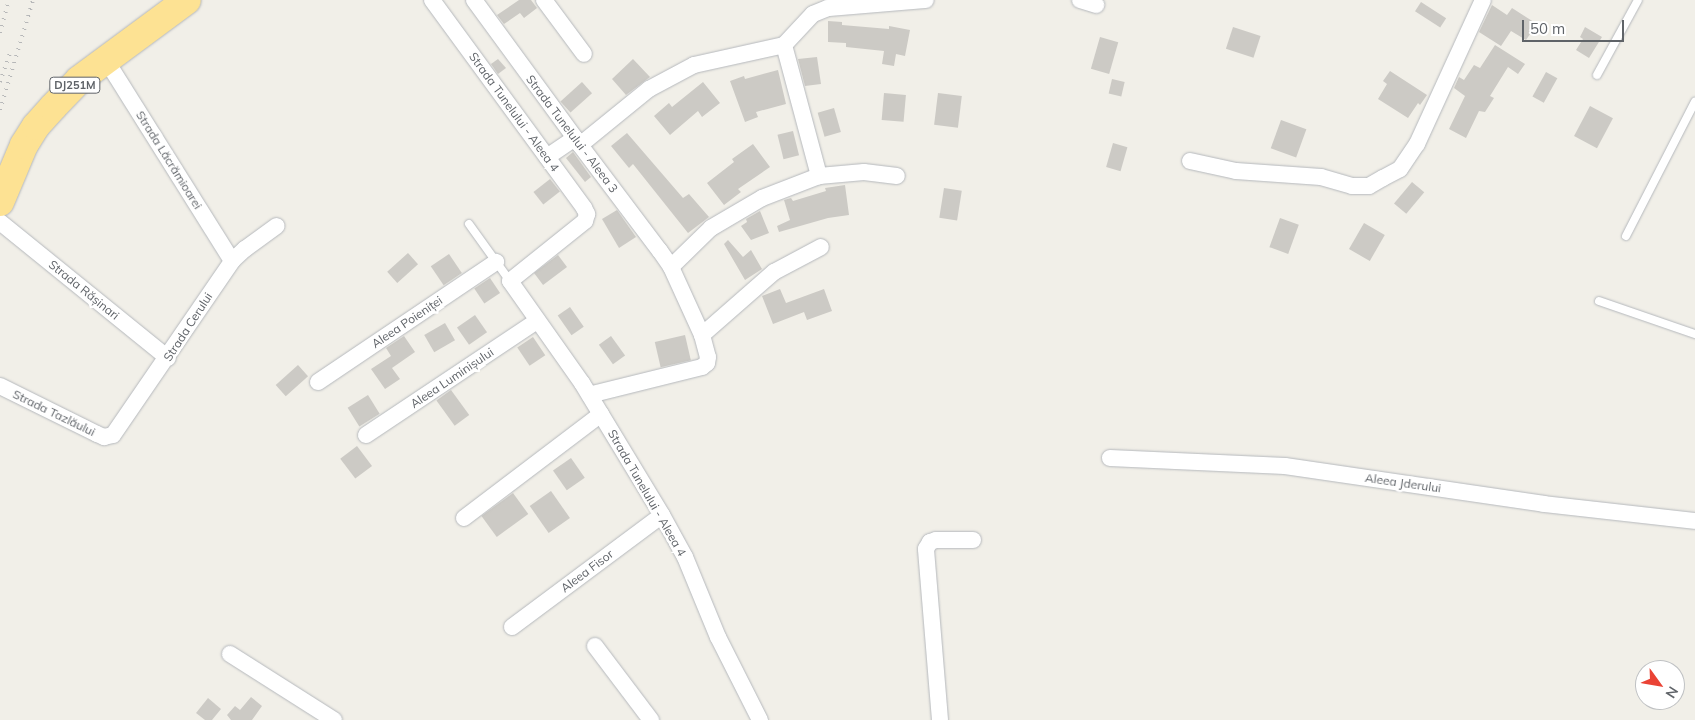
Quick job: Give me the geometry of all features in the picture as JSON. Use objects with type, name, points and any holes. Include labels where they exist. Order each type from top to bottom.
[{"type":"highway","name":"DJ251M","points":[[0,202],[20,154],[36,126],[79,80],[187,0]]},
{"type":"street","name":"Strada Tunelului - Aleea 4","points":[[432,0],[587,214],[585,221],[510,281],[589,395],[662,515],[685,557],[718,637],[760,720]]},
{"type":"street","name":"Strada Tunelului - Aleea 3","points":[[474,0],[671,267],[702,335],[708,357],[707,363],[702,367],[589,395]]},
{"type":"street","points":[[544,0],[584,54]]},
{"type":"street","points":[[547,157],[577,142],[649,89],[694,66],[784,46],[813,14],[828,8],[926,0]]},
{"type":"street","points":[[1080,0],[1096,5]]},
{"type":"street","points":[[1190,161],[1236,171],[1321,177],[1352,186],[1369,186],[1400,169],[1417,144],[1483,0]]},
{"type":"street","points":[[784,46],[819,176]]},
{"type":"street","name":"Strada Lăcrămioarei","points":[[106,60],[232,261]]},
{"type":"street","points":[[671,267],[712,228],[762,198],[819,176],[864,172],[897,176]]},
{"type":"street","name":"Strada Rășinari","points":[[0,222],[168,358]]},
{"type":"street","name":"Strada Cerului","points":[[108,436],[119,429],[232,261],[277,226]]},
{"type":"street","points":[[702,335],[774,272],[821,247]]},
{"type":"street","name":"Aleea Poieniței","points":[[318,382],[496,262]]},
{"type":"street","name":"Aleea Luminișului","points":[[366,435],[537,321]]},
{"type":"street","name":"Strada Tazlăului","points":[[0,386],[97,434],[108,436]]},
{"type":"street","points":[[464,518],[601,414]]},
{"type":"street","name":"Aleea Jderului","points":[[1110,458],[1286,466],[1544,504],[1695,521]]},
{"type":"street","name":"Aleea Fisor","points":[[512,627],[662,515]]},
{"type":"street","points":[[940,720],[926,549],[930,542],[936,540],[973,540]]},
{"type":"street","points":[[595,646],[652,720]]},
{"type":"street","points":[[230,654],[334,720]]},
{"type":"lane","points":[[1597,75],[1638,0]]},
{"type":"lane","points":[[1626,236],[1695,102]]},
{"type":"lane","name":"Strada Tunelului - Aleea 4","points":[[469,224],[510,281]]},
{"type":"lane","points":[[1599,301],[1695,334]]},
{"type":"building","points":[[519,0],[531,0],[537,8],[524,18],[520,13],[504,24],[497,15]]},
{"type":"building","points":[[1421,2],[1446,18],[1440,28],[1415,11]]},
{"type":"building","points":[[1492,5],[1507,15],[1512,8],[1537,24],[1526,40],[1511,31],[1501,46],[1479,32]]},
{"type":"building","points":[[828,21],[842,22],[842,25],[889,29],[889,26],[910,30],[905,56],[896,54],[894,66],[882,64],[884,51],[846,47],[846,43],[828,42]]},
{"type":"building","points":[[1233,27],[1261,36],[1253,58],[1226,49]]},
{"type":"building","points":[[1585,27],[1602,37],[1589,58],[1576,50],[1583,39],[1580,37]]},
{"type":"building","points":[[1100,37],[1118,42],[1109,74],[1091,69]]},
{"type":"building","points":[[1495,45],[1525,64],[1518,74],[1508,67],[1490,96],[1494,98],[1485,112],[1479,111],[1466,138],[1449,129],[1465,96],[1454,88],[1459,77],[1464,80],[1474,65],[1480,68]]},
{"type":"building","points":[[817,57],[821,84],[805,86],[798,59]]},
{"type":"building","points":[[498,59],[506,68],[498,74],[491,64]]},
{"type":"building","points":[[633,59],[650,77],[626,95],[612,79]]},
{"type":"building","points":[[778,70],[786,104],[756,112],[758,117],[745,122],[730,81],[744,76],[745,79]]},
{"type":"building","points":[[1390,71],[1427,95],[1420,105],[1418,103],[1408,118],[1378,99],[1387,84],[1383,81]]},
{"type":"building","points":[[1546,72],[1557,78],[1544,103],[1532,96]]},
{"type":"building","points":[[1112,79],[1125,82],[1121,97],[1109,94]]},
{"type":"building","points":[[582,82],[592,93],[570,113],[560,101]]},
{"type":"building","points":[[703,82],[720,103],[702,117],[698,111],[670,135],[654,116],[669,103],[672,107]]},
{"type":"building","points":[[884,93],[906,95],[904,122],[882,120]]},
{"type":"building","points":[[938,93],[962,96],[958,128],[934,125]]},
{"type":"building","points":[[1590,106],[1613,118],[1597,148],[1574,136]]},
{"type":"building","points":[[834,108],[841,132],[825,137],[818,113]]},
{"type":"building","points":[[1281,120],[1306,129],[1296,157],[1271,148]]},
{"type":"building","points":[[793,131],[799,155],[784,159],[777,135]]},
{"type":"building","points":[[627,133],[683,198],[689,194],[709,217],[688,233],[633,164],[629,168],[611,146]]},
{"type":"building","points":[[1113,143],[1127,147],[1121,171],[1106,167]]},
{"type":"building","points":[[753,144],[770,167],[738,189],[741,192],[724,205],[707,183],[734,162],[732,159]]},
{"type":"building","points":[[573,152],[591,177],[585,182],[566,158]]},
{"type":"building","points":[[550,179],[560,192],[543,205],[533,192]]},
{"type":"building","points":[[1412,182],[1424,192],[1406,214],[1394,203]]},
{"type":"building","points":[[845,185],[849,215],[828,218],[779,232],[777,226],[790,220],[784,200],[791,198],[793,201],[826,191],[825,188]]},
{"type":"building","points":[[944,188],[962,191],[957,220],[939,218]]},
{"type":"building","points":[[617,210],[636,237],[619,248],[602,219]]},
{"type":"building","points":[[760,211],[769,233],[751,240],[741,226],[747,222],[746,219]]},
{"type":"building","points":[[1280,218],[1299,225],[1288,254],[1269,247]]},
{"type":"building","points":[[1364,223],[1385,235],[1370,261],[1349,249]]},
{"type":"building","points":[[728,240],[743,257],[751,250],[762,269],[745,280],[724,244]]},
{"type":"building","points":[[408,253],[418,264],[397,283],[387,272]]},
{"type":"building","points":[[449,254],[462,273],[444,285],[431,266]]},
{"type":"building","points":[[558,255],[567,267],[543,285],[534,273]]},
{"type":"building","points":[[490,278],[500,293],[484,304],[474,289]]},
{"type":"building","points":[[780,289],[786,303],[824,289],[832,311],[807,320],[804,312],[773,324],[762,296]]},
{"type":"building","points":[[570,307],[584,327],[571,335],[558,316]]},
{"type":"building","points":[[475,315],[487,332],[469,345],[457,328]]},
{"type":"building","points":[[445,323],[455,340],[434,352],[424,335]]},
{"type":"building","points":[[685,335],[691,360],[661,367],[655,342]]},
{"type":"building","points":[[404,336],[415,352],[392,368],[400,379],[385,389],[371,369],[391,356],[386,348]]},
{"type":"building","points":[[611,336],[625,355],[613,364],[599,345]]},
{"type":"building","points":[[533,337],[545,355],[530,366],[517,348]]},
{"type":"building","points":[[298,365],[308,376],[286,396],[276,385]]},
{"type":"building","points":[[451,390],[469,415],[455,426],[436,401]]},
{"type":"building","points":[[368,395],[380,414],[359,426],[348,408]]},
{"type":"building","points":[[357,446],[372,466],[355,479],[340,459]]},
{"type":"building","points":[[571,458],[585,478],[567,490],[553,471]]},
{"type":"building","points":[[551,491],[570,518],[549,533],[530,506]]},
{"type":"building","points":[[513,493],[528,514],[497,537],[481,516]]},
{"type":"building","points":[[251,697],[262,706],[252,720],[231,720],[227,715],[235,706],[240,710]]},
{"type":"building","points":[[208,698],[221,709],[212,720],[205,720],[196,713]]},
{"type":"railway","points":[[0,33],[9,0]]},
{"type":"railway","points":[[0,110],[33,0]]},
{"type":"railway","points":[[0,82],[10,53]]}]
